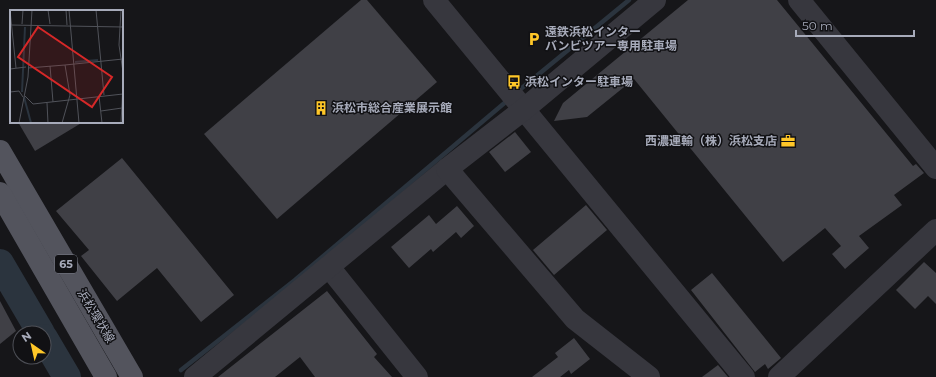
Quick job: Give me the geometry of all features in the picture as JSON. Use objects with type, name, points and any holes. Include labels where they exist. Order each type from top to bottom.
[{"type":"main road","name":"浜松環状線","points":[[0,151],[132,377]]},
{"type":"main road","name":"浜松環状線","points":[[0,193],[106,377]]},
{"type":"street","points":[[434,0],[744,377]]},
{"type":"street","points":[[195,377],[447,169],[514,99],[655,0]]},
{"type":"street","points":[[799,0],[936,168]]},
{"type":"street","points":[[447,169],[575,319],[649,377]]},
{"type":"street","points":[[779,377],[932,241]]},
{"type":"street","points":[[329,267],[417,377]]},
{"type":"building","name":"浜松市総合産業展示館","points":[[361,0],[367,0],[437,82],[277,219],[204,134]]},
{"type":"building","name":"西濃運輸（株）浜松支店","points":[[688,0],[777,0],[913,166],[916,164],[924,173],[894,195],[902,205],[859,236],[869,248],[845,269],[832,254],[841,246],[825,228],[783,262],[634,79],[587,117],[554,121],[563,103]]},
{"type":"building","points":[[19,123],[81,123],[35,151]]},
{"type":"building","points":[[515,132],[531,152],[505,172],[489,152]]},
{"type":"building","points":[[122,158],[234,295],[201,322],[157,268],[117,301],[81,256],[89,250],[56,211]]},
{"type":"building","points":[[586,205],[607,230],[554,275],[533,250]]},
{"type":"building","points":[[457,206],[474,226],[461,238],[456,232],[433,252],[431,249],[409,268],[391,247],[429,215],[436,224]]},
{"type":"building","points":[[924,262],[936,273],[936,304],[928,296],[915,309],[896,290]]},
{"type":"building","points":[[712,273],[781,358],[768,369],[765,364],[755,372],[691,290]]},
{"type":"building","points":[[327,291],[377,354],[374,357],[392,377],[315,377],[300,357],[275,377],[218,377]]},
{"type":"building","points":[[0,301],[13,325],[12,334],[0,344]]},
{"type":"building","points":[[574,338],[590,359],[571,374],[569,370],[560,377],[532,377],[558,357],[555,353]]},
{"type":"building","points":[[718,365],[728,377],[702,377]]},
{"type":"waterway","points":[[517,92],[629,0]]},
{"type":"waterway","points":[[181,370],[295,280],[508,100]]},
{"type":"waterway","points":[[0,263],[36,325]]},
{"type":"waterway","points":[[52,352],[67,377]]},
{"type":"place","name":"遠鉄浜松インター バンビツアー専用駐車場","points":[[534,39]]},
{"type":"place","name":"浜松インター駐車場","points":[[514,82]]},
{"type":"place","name":"浜松市総合産業展示館","points":[[321,108]]},
{"type":"place","name":"西濃運輸（株）浜松支店","points":[[788,141]]}]
